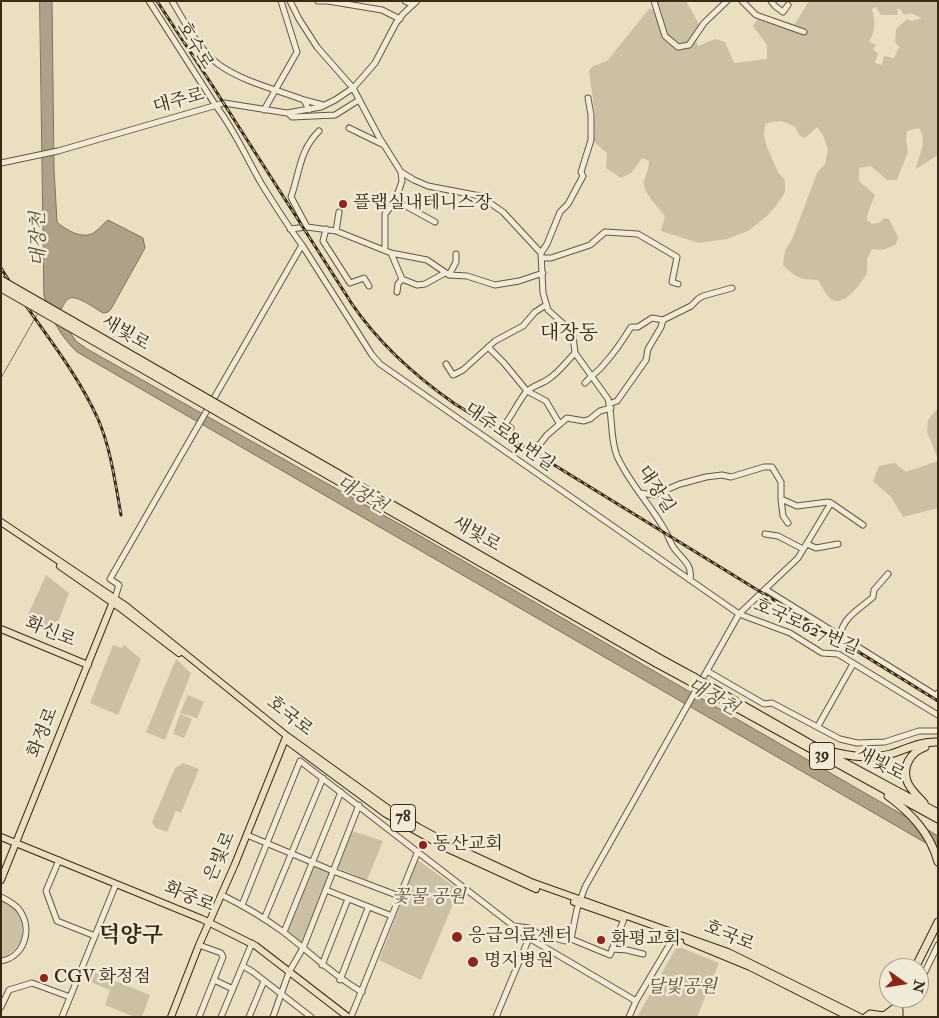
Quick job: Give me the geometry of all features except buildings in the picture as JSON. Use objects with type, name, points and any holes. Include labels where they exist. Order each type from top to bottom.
[{"type":"highway","name":"새빛로","points":[[1,280],[873,785],[938,819]]},
{"type":"highway","name":"새빛로","points":[[1,288],[658,660]]},
{"type":"highway","name":"새빛로","points":[[708,689],[935,811]]},
{"type":"highway","points":[[821,750],[854,757],[872,758],[920,744],[938,743]]},
{"type":"highway","points":[[935,811],[913,792],[905,774],[910,757],[919,749],[938,743]]},
{"type":"highway","points":[[873,785],[906,810],[923,830],[931,842],[938,862]]},
{"type":"highway","points":[[924,958],[937,928],[938,913]]},
{"type":"highway","points":[[920,958],[937,928]]},
{"type":"highway","points":[[866,1017],[870,1014],[884,1016],[898,1012]]},
{"type":"highway","points":[[891,1017],[898,1012]]},
{"type":"main road","name":"호국로","points":[[1,522],[114,600],[286,738],[390,810],[418,827],[451,845],[531,882],[624,919],[674,934],[750,967],[849,1017]]},
{"type":"main road","name":"호국로","points":[[1,526],[114,600]]},
{"type":"main road","name":"화정로","points":[[1,880],[114,600]]},
{"type":"main road","name":"화신로","points":[[1,629],[88,665]]},
{"type":"main road","name":"은빛로","points":[[171,1017],[199,945],[222,895],[286,738]]},
{"type":"main road","name":"화중로","points":[[1,837],[209,922],[252,943],[349,1017]]},
{"type":"main road","name":"호국로","points":[[579,902],[752,963],[860,1017]]},
{"type":"street","name":"호수로","points":[[149,1],[216,106]]},
{"type":"street","points":[[172,1],[198,41],[216,62],[234,74],[304,100],[324,105]]},
{"type":"street","points":[[264,110],[297,52],[281,1]]},
{"type":"street","points":[[290,1],[317,47],[353,88],[384,146],[401,172],[428,186],[480,196],[503,212],[541,256],[551,258],[590,245],[605,232],[638,234],[677,257],[672,282],[678,284]]},
{"type":"street","points":[[318,1],[382,10],[400,19]]},
{"type":"street","name":"대주로","points":[[405,1],[415,3]]},
{"type":"street","points":[[654,1],[665,36],[678,47],[689,45],[704,23],[727,1]]},
{"type":"street","points":[[742,1],[756,15],[804,32]]},
{"type":"street","points":[[771,1],[783,12],[788,5]]},
{"type":"street","name":"대주로","points":[[1,163],[40,155],[224,103],[287,113],[309,110],[324,105],[353,88],[375,63],[400,19],[415,3]]},
{"type":"street","points":[[295,112],[299,102],[296,97]]},
{"type":"street","points":[[446,364],[453,375],[463,370],[495,341],[523,326],[535,312],[546,306],[543,293],[541,256],[560,212],[568,204],[583,176],[581,172],[591,140],[591,115],[588,98]]},
{"type":"street","points":[[304,100],[309,110]]},
{"type":"street","points":[[287,113],[292,117],[335,114],[359,100]]},
{"type":"street","name":"대주로84번길","points":[[216,106],[228,122],[262,184],[290,229],[380,364],[739,614]]},
{"type":"street","points":[[349,128],[384,146]]},
{"type":"street","points":[[306,227],[291,197],[304,149],[319,131]]},
{"type":"street","points":[[385,250],[385,214],[395,200],[402,181],[401,172]]},
{"type":"street","points":[[395,200],[435,222]]},
{"type":"street","points":[[336,231],[339,212]]},
{"type":"street","points":[[290,229],[306,227],[336,231],[391,253],[427,260],[447,274],[467,276],[495,285],[519,281],[542,273]]},
{"type":"street","points":[[326,229],[323,241],[350,284],[364,278],[369,286]]},
{"type":"street","points":[[114,600],[118,585],[110,579],[302,245]]},
{"type":"street","points":[[391,253],[402,279],[416,285],[425,284],[447,274],[456,262],[456,254]]},
{"type":"street","points":[[398,292],[398,284],[402,279]]},
{"type":"street","points":[[585,383],[604,366],[631,327],[638,327],[652,318],[663,320],[691,306],[703,296],[732,288]]},
{"type":"street","name":"대장길","points":[[546,306],[567,327],[573,336],[575,353],[608,399],[613,441],[617,455],[627,475],[668,534],[678,555],[689,564],[692,571],[690,580]]},
{"type":"street","points":[[534,446],[540,444],[567,418],[584,421],[590,419],[617,400],[646,360],[648,349],[663,320]]},
{"type":"street","points":[[488,347],[527,391],[546,401],[559,424]]},
{"type":"street","points":[[511,428],[505,424],[527,391],[535,385],[545,382],[557,373],[575,353]]},
{"type":"street","points":[[640,493],[654,496],[680,484],[706,477],[722,475],[731,477],[764,467],[772,467],[781,482],[783,516],[788,523]]},
{"type":"street","points":[[781,499],[797,506],[832,503],[863,526]]},
{"type":"street","name":"호국로627번길","points":[[579,902],[585,887],[739,614],[798,558],[832,503]]},
{"type":"street","points":[[765,534],[778,536],[816,548],[838,544]]},
{"type":"street","points":[[840,635],[842,628],[852,613],[873,597],[874,590],[888,574]]},
{"type":"street","points":[[765,589],[937,696],[938,693]]},
{"type":"street","name":"호국로627번길","points":[[739,614],[790,633],[822,653],[838,654],[938,714]]},
{"type":"street","points":[[818,726],[853,664]]},
{"type":"street","points":[[708,671],[764,704],[772,703],[840,739],[857,743],[886,742],[919,731],[938,731]]},
{"type":"street","points":[[242,905],[300,761],[529,938],[636,1001]]},
{"type":"street","points":[[264,919],[323,778]]},
{"type":"street","points":[[284,932],[341,792]]},
{"type":"street","points":[[273,1017],[290,972],[303,948],[359,805]]},
{"type":"street","points":[[247,835],[399,896]]},
{"type":"street","points":[[349,1017],[362,992],[418,851]]},
{"type":"street","points":[[59,860],[46,892],[57,921],[95,936]]},
{"type":"street","points":[[62,1017],[116,884]]},
{"type":"street","points":[[326,890],[392,916]]},
{"type":"street","points":[[222,895],[242,905],[284,932],[340,980],[362,992]]},
{"type":"street","points":[[1,897],[11,902],[20,911],[26,929],[21,949],[13,958],[1,961]]},
{"type":"street","points":[[322,964],[348,899]]},
{"type":"street","points":[[571,939],[579,902]]},
{"type":"street","points":[[340,980],[368,908]]},
{"type":"street","points":[[513,926],[522,926],[565,942],[571,939],[610,955],[624,919]]},
{"type":"street","points":[[496,1017],[529,938],[538,932]]},
{"type":"street","points":[[629,1017],[674,934]]},
{"type":"street","points":[[221,1017],[252,943]]},
{"type":"street","points":[[929,963],[938,944]]},
{"type":"street","points":[[199,945],[221,953],[222,957],[199,1017]]},
{"type":"street","points":[[612,950],[627,950],[642,954]]},
{"type":"street","points":[[243,966],[311,1017]]},
{"type":"street","points":[[214,980],[233,989]]},
{"type":"street","points":[[249,1017],[264,980]]},
{"type":"street","points":[[1,1007],[9,990],[32,982],[70,997]]},
{"type":"street","points":[[300,1017],[302,1010]]},
{"type":"green space","points":[[656,1],[686,1],[700,26],[696,39],[698,46],[715,39],[725,42],[734,63],[767,59],[767,45],[753,26],[757,20],[763,17],[795,24],[809,1],[938,1],[938,155],[916,169],[923,143],[922,133],[919,128],[907,131],[908,152],[897,180],[887,180],[871,166],[859,168],[859,181],[875,195],[867,220],[872,224],[879,223],[885,218],[889,219],[898,237],[896,244],[890,247],[882,250],[872,249],[867,259],[867,274],[847,297],[836,301],[829,298],[818,280],[799,277],[783,265],[785,251],[793,237],[817,173],[825,164],[828,150],[823,135],[817,127],[805,138],[799,135],[795,127],[787,123],[777,121],[765,124],[764,135],[767,147],[778,172],[785,180],[785,192],[767,216],[748,231],[727,239],[699,243],[661,231],[665,216],[651,199],[644,185],[649,161],[642,158],[631,173],[621,178],[606,168],[607,153],[594,142],[595,115],[589,71],[593,66],[607,61],[649,9],[657,9]],"holes":[[[876,7],[881,15],[898,15],[897,9],[900,9],[904,15],[910,13],[922,18],[912,21],[907,19],[896,29],[895,42],[899,47],[894,58],[884,56],[882,65],[875,63],[878,54],[873,49],[876,45],[869,41],[874,26],[872,9]]]},
{"type":"green space","points":[[938,408],[938,459],[927,432],[928,420]]},
{"type":"green space","points":[[938,461],[938,508],[903,517],[891,497],[873,481],[879,466],[895,463],[906,472]]},
{"type":"green space","points":[[46,575],[69,593],[54,633],[44,630],[45,627],[26,619]]},
{"type":"green space","points":[[113,645],[122,648],[124,645],[141,659],[118,715],[90,703]]},
{"type":"green space","points":[[176,659],[191,673],[165,740],[146,732]]},
{"type":"green space","points":[[188,695],[204,702],[197,718],[180,713]]},
{"type":"green space","points":[[180,714],[192,719],[184,738],[173,734]]},
{"type":"green space","points":[[183,763],[199,769],[181,813],[176,811],[167,832],[156,828],[152,822],[175,768]]},
{"type":"green space","points":[[352,831],[383,841],[367,880],[338,868]]},
{"type":"green space","name":"꽃물 공원","points":[[418,860],[459,890],[421,980],[379,960]]},
{"type":"green space","points":[[312,865],[330,872],[301,943],[286,932]]},
{"type":"green space","points":[[2,901],[11,906],[17,913],[23,930],[18,946],[11,953],[1,957]]},
{"type":"green space","name":"달빛공원","points":[[677,946],[719,963],[697,1017],[637,1017]]},
{"type":"green space","points":[[90,971],[150,995],[142,1017],[135,1017],[105,1005],[110,990],[86,980]]},
{"type":"shaded area","points":[[40,1],[52,1],[54,169],[57,222],[76,234],[87,235],[92,234],[108,220],[143,238],[145,248],[108,312],[103,313],[73,298],[65,302],[60,311],[76,341],[87,349],[410,530],[903,815],[938,836],[938,850],[77,352],[57,326],[44,296]]},
{"type":"waterway","points":[[1,378],[38,313]]},
{"type":"railway","points":[[157,1],[352,304],[374,333],[412,371],[455,404],[938,701]]},
{"type":"railway","points":[[1,268],[77,379],[98,419],[115,478],[121,515]]},
{"type":"place","name":"플랩실내테니스장","points":[[343,204]]},
{"type":"place","name":"동산교회","points":[[423,845]]},
{"type":"place","name":"응급의료센터","points":[[457,937]]},
{"type":"place","name":"화평교회","points":[[601,940]]},
{"type":"place","name":"명지병원","points":[[473,962]]},
{"type":"place","name":"CGV 화정점","points":[[44,978]]},
{"type":"district","name":"대장동","points":[[569,335]]},
{"type":"district","name":"덕양구","points":[[131,937]]},
{"type":"water label","name":"대장천","points":[[40,239]]},
{"type":"water label","name":"대장천","points":[[361,496]]},
{"type":"water label","name":"대장천","points":[[712,698]]}]
